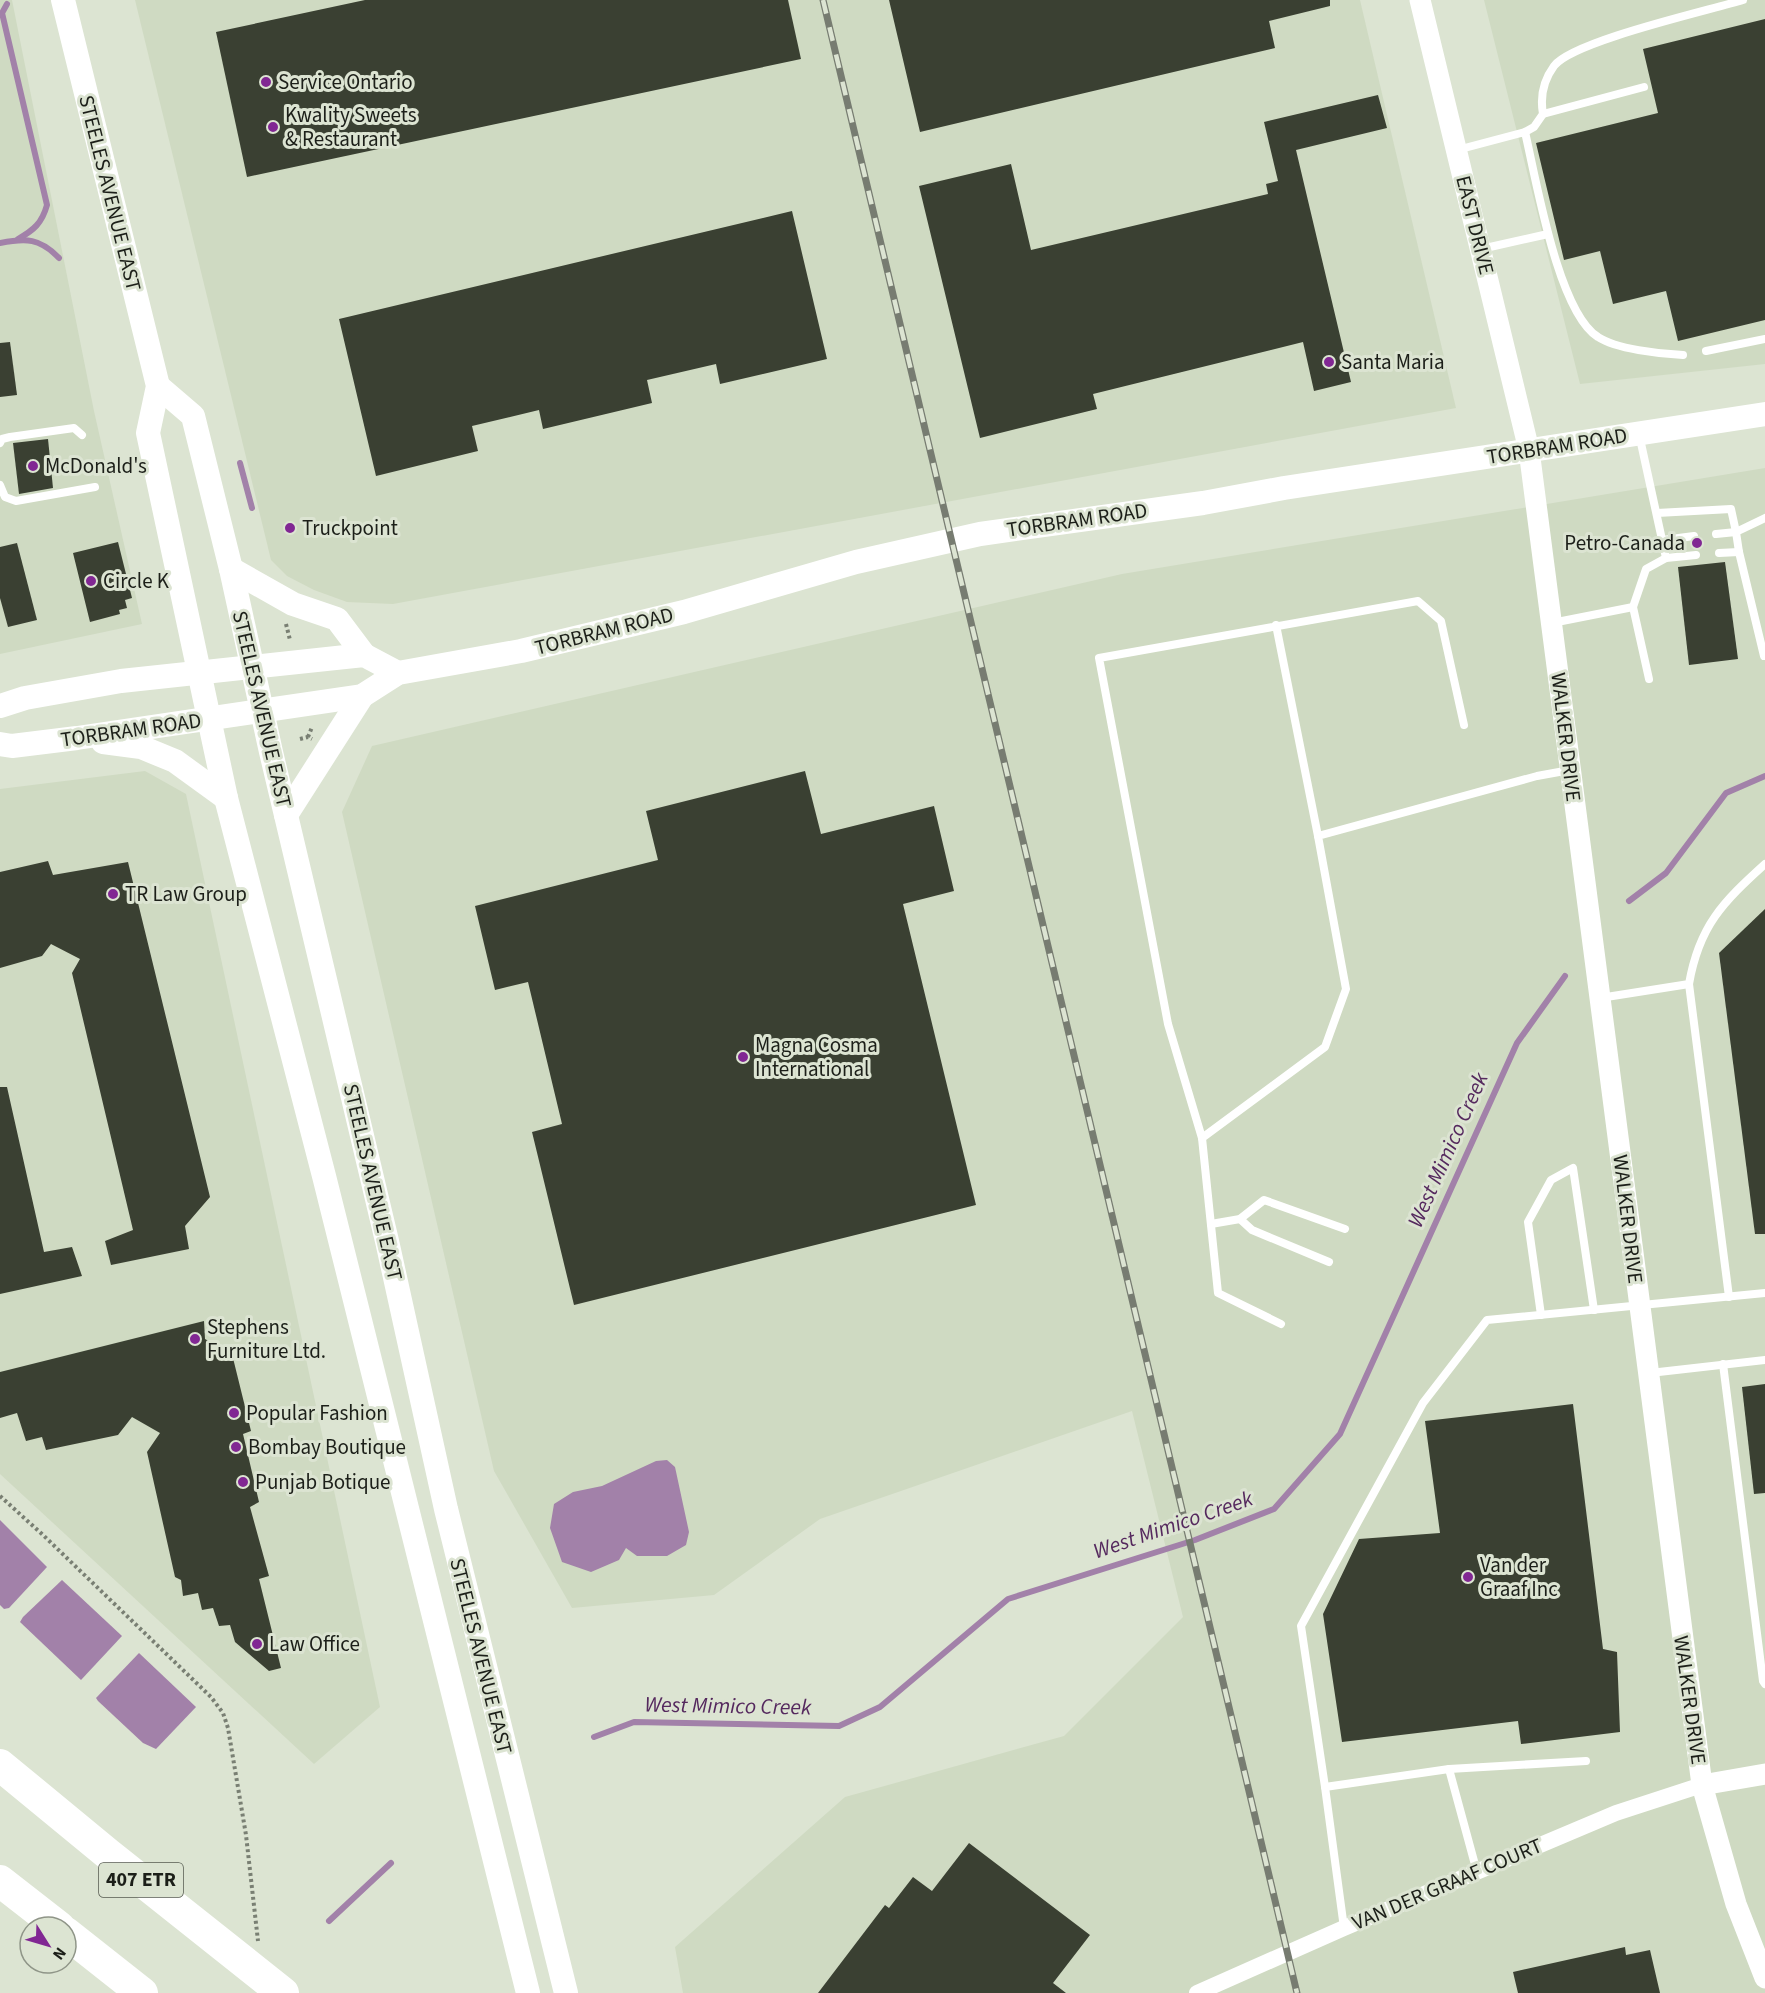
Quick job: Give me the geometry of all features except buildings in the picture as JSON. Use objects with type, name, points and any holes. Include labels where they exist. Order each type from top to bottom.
[{"type":"highway","name":"407 ETR","points":[[0,1765],[273,1985]]},
{"type":"highway","points":[[0,1881],[43,1915]]},
{"type":"highway","points":[[78,1942],[142,1993]]},
{"type":"main road","name":"STEELES AVENUE EAST","points":[[63,0],[158,386],[148,433],[226,798],[324,1176],[528,1993]]},
{"type":"main road","name":"STEELES AVENUE EAST","points":[[158,386],[193,416],[231,569],[286,815],[387,1241],[446,1509],[566,1993]]},
{"type":"main road","name":"TORBRAM ROAD","points":[[0,744],[12,746],[77,738],[362,696],[398,673],[521,651],[684,612],[856,562],[980,534],[1203,503],[1284,488],[1765,414]]},
{"type":"main road","points":[[231,569],[293,604],[337,619],[364,655],[398,673]]},
{"type":"main road","points":[[0,706],[25,698],[121,681],[364,655]]},
{"type":"main road","points":[[286,815],[362,696]]},
{"type":"main road","points":[[77,738],[141,747],[175,761],[226,798]]},
{"type":"street","name":"EAST DRIVE","points":[[1420,0],[1529,450]]},
{"type":"street","name":"WALKER DRIVE","points":[[1529,450],[1639,1305],[1650,1373],[1691,1714],[1702,1785],[1736,1904],[1765,1978]]},
{"type":"street","points":[[1702,1785],[1765,1774]]},
{"type":"street","name":"VAN DER GRAAF COURT","points":[[1197,1993],[1616,1813],[1702,1785]]},
{"type":"lane","points":[[1543,114],[1541,100],[1547,78],[1554,66],[1574,51],[1743,0]]},
{"type":"lane","points":[[1457,150],[1525,132],[1534,127],[1543,114],[1644,87]]},
{"type":"lane","points":[[1525,132],[1548,234],[1571,305],[1589,331],[1599,339],[1615,344],[1662,354],[1683,355]]},
{"type":"lane","points":[[1480,249],[1548,234]]},
{"type":"lane","points":[[1706,351],[1765,339]]},
{"type":"lane","points":[[0,443],[10,437],[74,428],[82,435]]},
{"type":"lane","points":[[1638,434],[1666,558]]},
{"type":"lane","points":[[0,484],[5,497],[16,501],[95,488]]},
{"type":"lane","points":[[1657,513],[1731,508],[1764,656]]},
{"type":"lane","points":[[1716,534],[1736,532],[1765,518]]},
{"type":"lane","points":[[1663,540],[1694,536]]},
{"type":"lane","points":[[1719,553],[1739,552]]},
{"type":"lane","points":[[1649,679],[1633,607],[1646,569],[1666,558],[1696,555]]},
{"type":"lane","points":[[1281,1324],[1218,1293],[1202,1137],[1168,1024],[1098,658],[1418,601],[1441,621],[1464,725]]},
{"type":"lane","points":[[1551,623],[1633,607]]},
{"type":"lane","points":[[1202,1137],[1325,1047],[1346,988],[1276,625]]},
{"type":"lane","points":[[1318,836],[1537,776],[1570,770]]},
{"type":"lane","points":[[1729,1297],[1689,984],[1693,960],[1705,930],[1734,892],[1765,864]]},
{"type":"lane","points":[[1599,998],[1689,984]]},
{"type":"lane","points":[[1540,1315],[1528,1221],[1551,1180],[1573,1168],[1594,1310]]},
{"type":"lane","points":[[1211,1224],[1240,1219],[1264,1200],[1345,1229]]},
{"type":"lane","points":[[1240,1219],[1252,1230],[1329,1262]]},
{"type":"lane","points":[[1344,1928],[1301,1626],[1423,1403],[1487,1320],[1765,1293]]},
{"type":"lane","points":[[1650,1373],[1765,1360]]},
{"type":"lane","points":[[1723,1364],[1765,1684]]},
{"type":"lane","points":[[1325,1787],[1449,1769],[1586,1761]]},
{"type":"lane","points":[[1449,1769],[1477,1872]]},
{"type":"path","points":[[284,618],[290,640]]},
{"type":"path","points":[[300,739],[308,736],[312,727]]},
{"type":"path","points":[[0,1496],[43,1534],[203,1689],[223,1713],[228,1728],[273,1985]]},
{"type":"shaded area","points":[[0,0],[12,0],[94,411],[142,624],[0,654]]},
{"type":"shaded area","points":[[135,0],[1360,0],[1456,408],[393,604],[347,602],[314,590],[287,576],[271,560]]},
{"type":"shaded area","points":[[1484,0],[1765,0],[1765,364],[1580,384]]},
{"type":"shaded area","points":[[1765,468],[1765,1993],[683,1993],[675,1947],[845,1797],[1064,1736],[1183,1617],[1132,1411],[820,1519],[714,1595],[572,1608],[494,1471],[342,812],[372,746],[1122,574]]},
{"type":"shaded area","points":[[145,771],[186,794],[380,1707],[314,1764],[0,1474],[0,789]]},
{"type":"shaded area","points":[[667,1460],[675,1467],[689,1532],[686,1545],[667,1556],[637,1556],[626,1548],[619,1560],[591,1572],[562,1562],[550,1528],[554,1504],[573,1492],[602,1486],[656,1461]]},
{"type":"shaded area","points":[[0,1520],[47,1567],[9,1608],[4,1609],[0,1605]]},
{"type":"shaded area","points":[[62,1580],[122,1636],[81,1680],[20,1622]]},
{"type":"shaded area","points":[[139,1653],[196,1707],[156,1749],[143,1743],[96,1698]]},
{"type":"waterway","points":[[7,4],[2,13],[47,205],[37,225],[18,239]]},
{"type":"waterway","points":[[0,243],[18,240],[32,241],[52,251],[59,258]]},
{"type":"waterway","points":[[240,463],[252,508]]},
{"type":"waterway","name":"West Mimico Creek","points":[[1629,901],[1666,873],[1726,793],[1765,776]]},
{"type":"waterway","name":"West Mimico Creek","points":[[594,1737],[634,1722],[839,1726],[880,1707],[1008,1599],[1195,1540],[1274,1509],[1340,1434],[1517,1043],[1565,976]]},
{"type":"waterway","name":"West Mimico Creek","points":[[329,1921],[391,1863]]},
{"type":"railway","points":[[823,0],[1297,1993]]},
{"type":"place","name":"Service Ontario","points":[[266,82]]},
{"type":"place","name":"Kwality Sweets & Restaurant","points":[[273,127]]},
{"type":"place","name":"Santa Maria","points":[[1329,362]]},
{"type":"place","name":"McDonald's","points":[[33,466]]},
{"type":"place","name":"Truckpoint","points":[[290,528]]},
{"type":"place","name":"Petro-Canada","points":[[1697,543]]},
{"type":"place","name":"Circle K","points":[[91,581]]},
{"type":"place","name":"TR Law Group","points":[[113,894]]},
{"type":"place","name":"Magna Cosma International","points":[[743,1057]]},
{"type":"place","name":"Stephens Furniture Ltd.","points":[[195,1339]]},
{"type":"place","name":"Popular Fashion","points":[[234,1413]]},
{"type":"place","name":"Bombay Boutique","points":[[236,1447]]},
{"type":"place","name":"Punjab Botique","points":[[243,1482]]},
{"type":"place","name":"Van der Graaf Inc","points":[[1468,1577]]},
{"type":"place","name":"Law Office","points":[[257,1644]]}]
